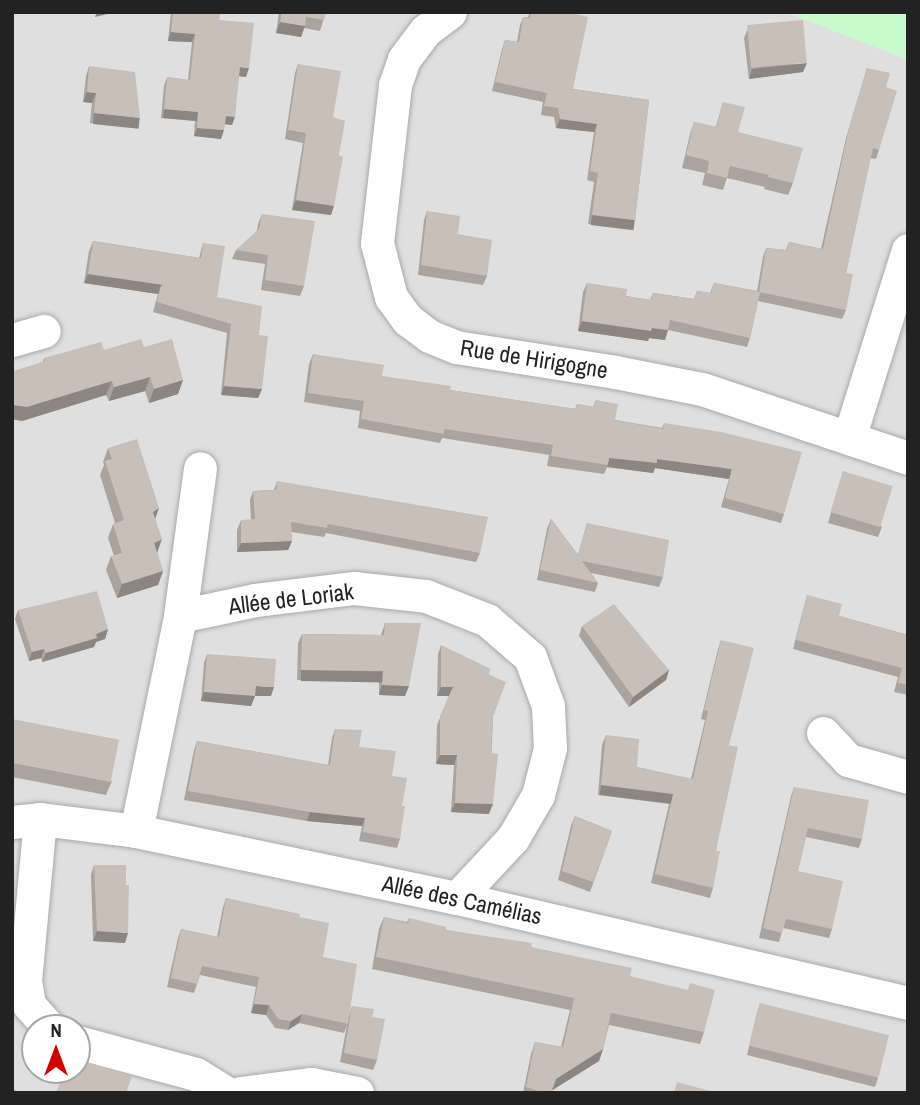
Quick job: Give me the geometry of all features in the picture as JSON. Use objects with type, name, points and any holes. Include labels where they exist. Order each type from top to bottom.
[{"type":"street","name":"Rue de Hirigogne","points":[[450,12],[425,31],[404,59],[395,85],[377,243],[391,296],[408,320],[429,336],[456,347],[615,372],[702,389],[908,458]]},
{"type":"street","points":[[849,438],[908,250]]},
{"type":"street","points":[[12,340],[44,331]]},
{"type":"street","points":[[135,831],[180,616],[200,468]]},
{"type":"street","name":"Allée de Loriak","points":[[180,616],[255,600],[354,589],[426,596],[487,620],[530,657],[548,706],[550,748],[538,795],[513,838],[457,898]]},
{"type":"street","points":[[823,733],[848,760],[908,777]]},
{"type":"street","points":[[26,820],[25,980],[29,1005],[37,1014]]},
{"type":"street","name":"Allée des Camélias","points":[[26,820],[135,831],[457,898],[908,1003]]},
{"type":"street","points":[[91,1046],[196,1074],[228,1093]]},
{"type":"street","points":[[240,1093],[310,1084],[357,1093]]},
{"type":"shaded area","points":[[12,12],[908,12],[908,1093],[12,1093]]},
{"type":"green space","points":[[785,12],[908,12],[908,60]]},
{"type":"building","points":[[173,12],[220,12],[219,20],[254,23],[249,68],[240,67],[235,117],[226,116],[224,130],[197,128],[198,112],[164,109],[167,77],[190,80],[195,34],[171,32]]},
{"type":"building","points":[[282,12],[326,12],[324,20],[306,17],[305,26],[280,22]]},
{"type":"building","points":[[531,12],[568,12],[588,17],[573,89],[649,100],[635,220],[592,215],[598,173],[590,171],[597,124],[560,119],[558,108],[544,106],[547,93],[495,82],[505,40],[519,42],[523,17],[530,18]]},
{"type":"building","points":[[803,20],[807,63],[751,68],[747,25]]},
{"type":"building","points":[[298,64],[341,71],[333,117],[345,121],[339,155],[343,157],[334,206],[296,200],[306,133],[288,130]]},
{"type":"building","points":[[89,66],[135,72],[140,118],[94,113],[96,93],[87,92]]},
{"type":"building","points":[[867,68],[890,73],[886,87],[897,91],[879,150],[873,148],[846,273],[853,274],[846,310],[759,292],[766,248],[787,250],[789,242],[823,249],[849,128]]},
{"type":"building","points":[[723,102],[745,107],[738,132],[803,148],[793,183],[730,166],[727,178],[707,173],[709,161],[686,155],[694,122],[717,127]]},
{"type":"building","points":[[427,211],[460,216],[458,234],[492,240],[487,276],[421,265]]},
{"type":"building","points":[[262,214],[315,221],[304,286],[265,280],[268,255],[236,250],[259,229]]},
{"type":"building","points":[[93,241],[201,258],[203,243],[225,246],[217,297],[262,306],[259,335],[268,336],[262,389],[224,386],[231,324],[157,302],[161,286],[164,285],[88,274]]},
{"type":"building","points":[[587,283],[627,289],[626,296],[651,300],[653,293],[695,299],[697,291],[711,293],[714,283],[760,292],[750,338],[670,320],[668,330],[652,328],[651,331],[582,321]]},
{"type":"building","points":[[141,339],[144,347],[172,339],[183,380],[154,389],[150,377],[114,387],[112,381],[27,407],[12,405],[12,372],[45,361],[44,358],[101,342],[104,350]]},
{"type":"building","points":[[313,354],[384,365],[382,376],[451,386],[450,390],[576,409],[577,404],[594,407],[596,400],[618,404],[615,420],[663,429],[664,423],[721,432],[802,452],[784,514],[725,498],[732,469],[657,459],[657,463],[609,458],[608,465],[551,456],[553,445],[444,429],[444,434],[361,419],[364,401],[308,393]]},
{"type":"building","points":[[137,439],[159,508],[153,512],[162,539],[154,543],[163,571],[122,584],[111,556],[122,553],[113,524],[124,520],[105,461],[112,459],[108,448]]},
{"type":"building","points":[[843,471],[893,486],[880,527],[830,512]]},
{"type":"building","points":[[277,481],[488,517],[480,553],[328,524],[327,528],[291,522],[292,541],[241,543],[241,520],[255,519],[253,491],[276,490]]},
{"type":"building","points":[[551,519],[578,556],[587,523],[669,540],[663,577],[582,561],[598,583],[540,570]]},
{"type":"building","points":[[97,591],[108,629],[96,634],[97,638],[46,653],[44,649],[32,652],[18,610]]},
{"type":"building","points":[[807,595],[842,604],[839,616],[908,635],[908,685],[898,683],[902,668],[796,640]]},
{"type":"building","points":[[614,604],[669,670],[633,697],[582,626]]},
{"type":"building","points":[[385,623],[421,623],[409,686],[382,685],[383,671],[301,670],[302,634],[384,635]]},
{"type":"building","points":[[721,640],[754,648],[729,745],[738,747],[716,851],[720,851],[713,888],[655,874],[673,794],[601,785],[606,735],[639,739],[637,767],[693,779],[708,711],[704,710]]},
{"type":"building","points":[[441,645],[491,669],[488,674],[506,682],[493,717],[491,753],[498,754],[493,804],[455,803],[457,755],[440,755],[440,716],[453,687],[441,687]]},
{"type":"building","points":[[207,654],[276,659],[274,687],[256,686],[255,696],[204,692]]},
{"type":"building","points":[[12,719],[119,740],[111,782],[12,763]]},
{"type":"building","points":[[335,729],[362,730],[359,747],[396,751],[392,776],[407,778],[400,839],[363,832],[365,818],[310,812],[188,791],[197,741],[330,765]]},
{"type":"building","points":[[794,787],[869,800],[862,839],[808,828],[798,871],[843,881],[832,929],[786,919],[782,933],[763,928]]},
{"type":"building","points":[[575,816],[612,831],[593,882],[562,871]]},
{"type":"building","points":[[94,865],[126,865],[126,885],[129,885],[128,933],[97,931]]},
{"type":"building","points":[[226,898],[329,923],[323,957],[357,964],[348,1024],[302,1014],[291,1021],[278,1019],[269,1005],[254,1004],[259,977],[202,966],[197,984],[171,978],[181,929],[219,937]]},
{"type":"building","points":[[384,917],[408,923],[409,918],[446,927],[446,930],[532,943],[531,947],[632,968],[630,976],[688,990],[690,983],[715,990],[704,1032],[611,1013],[603,1049],[556,1079],[551,1093],[526,1087],[535,1042],[563,1047],[574,998],[376,957]]},
{"type":"building","points":[[760,1003],[889,1035],[878,1078],[749,1046]]},
{"type":"building","points":[[352,1006],[374,1009],[372,1017],[385,1019],[377,1060],[344,1053]]},
{"type":"building","points":[[91,1063],[132,1076],[126,1093],[57,1091],[59,1084],[91,1084]]},
{"type":"building","points":[[677,1082],[717,1093],[674,1093]]}]
